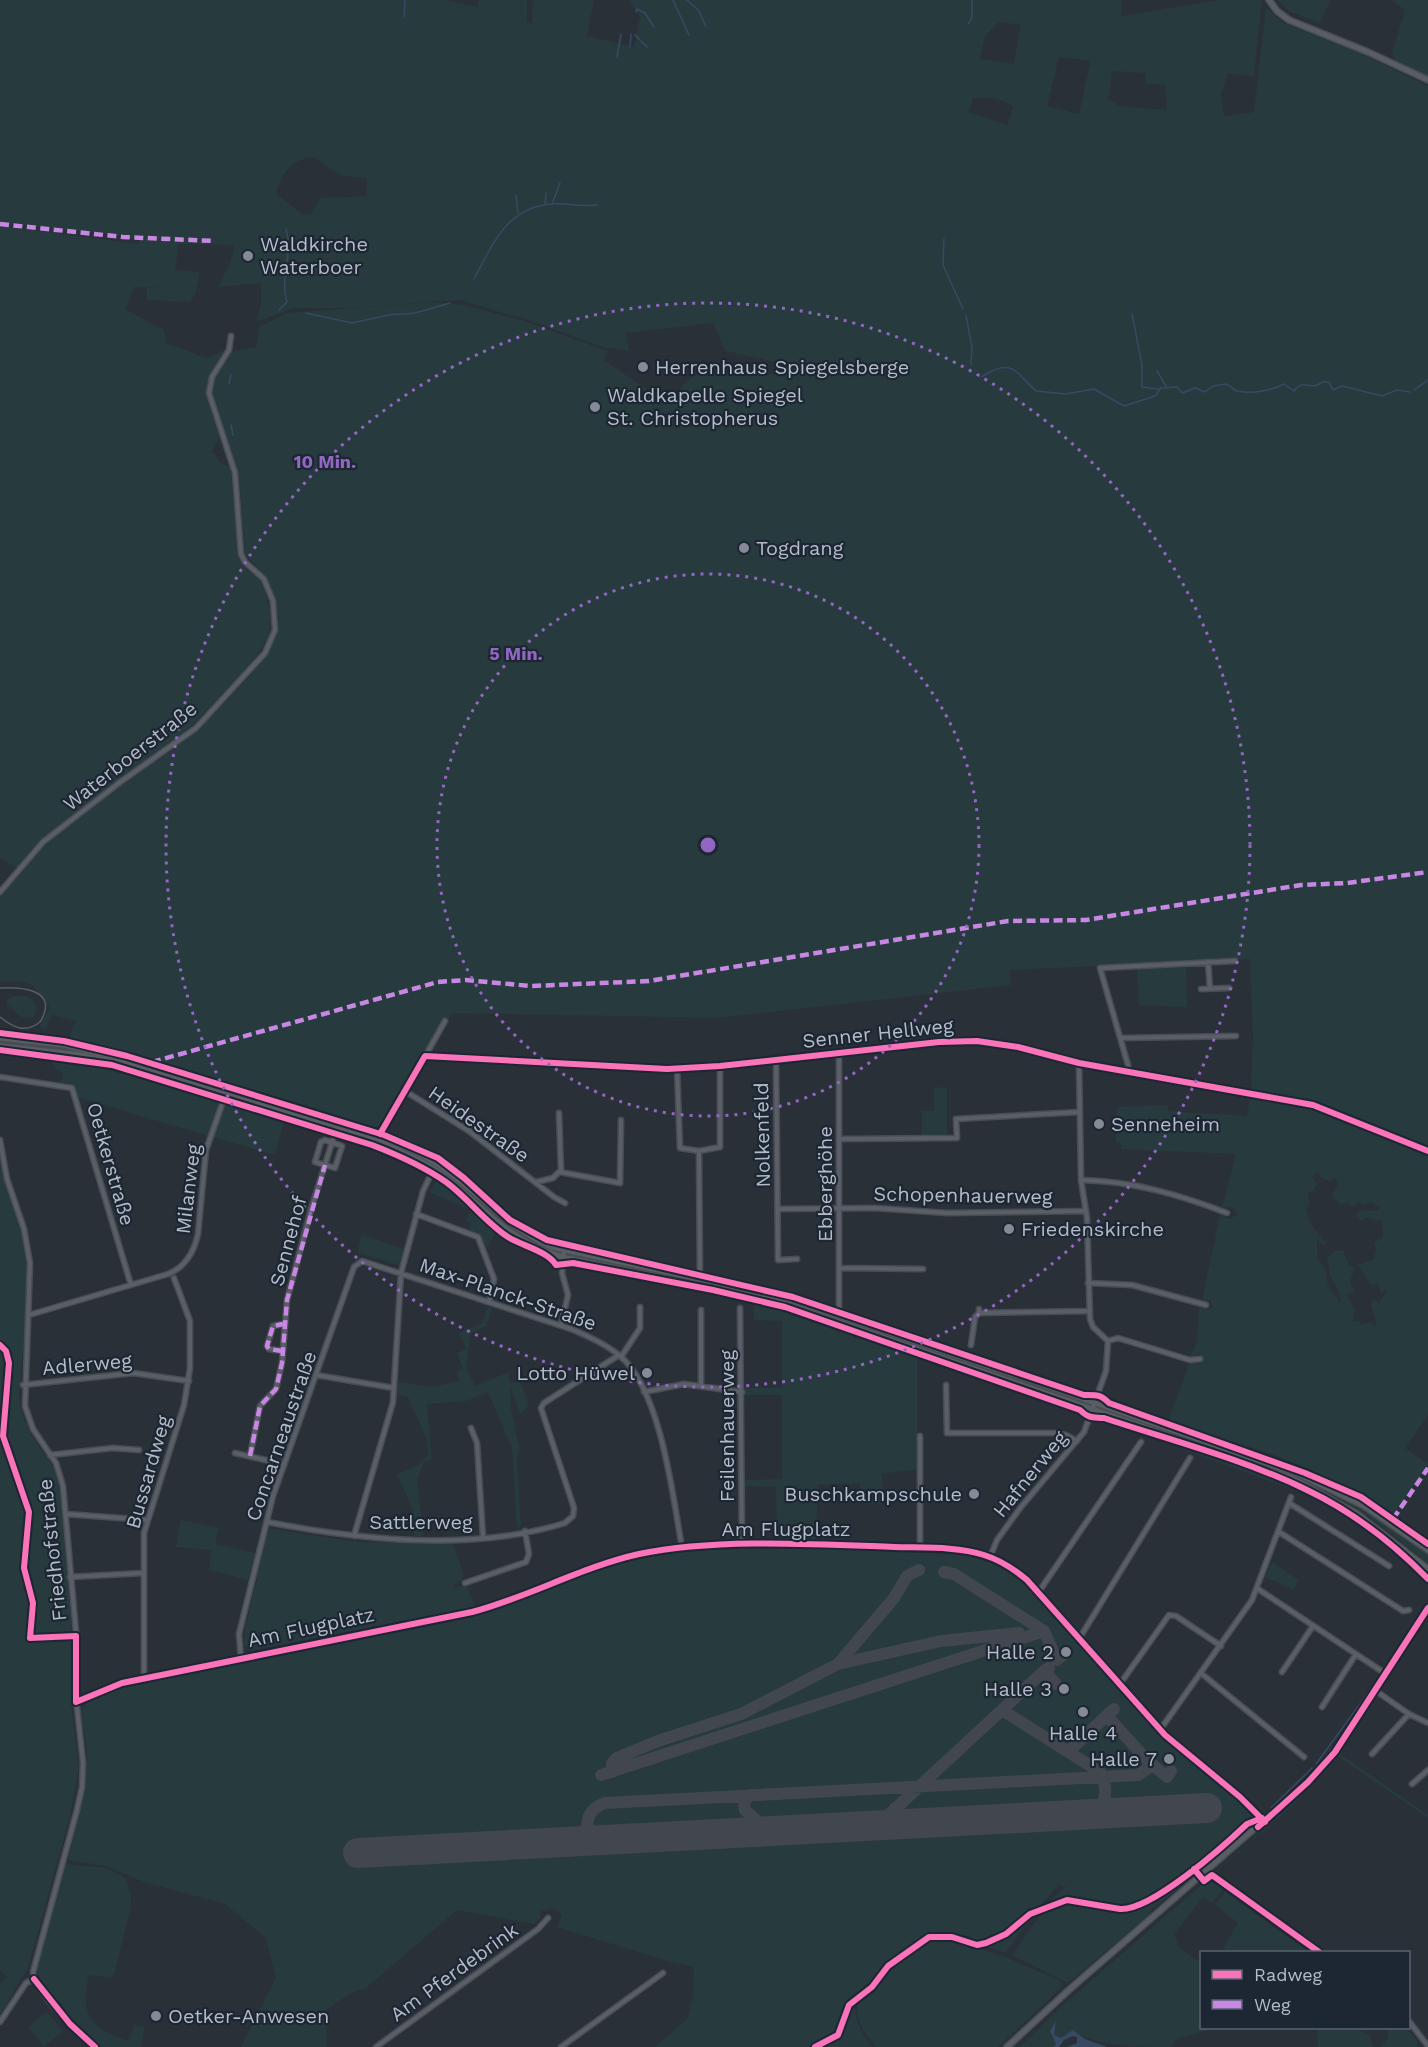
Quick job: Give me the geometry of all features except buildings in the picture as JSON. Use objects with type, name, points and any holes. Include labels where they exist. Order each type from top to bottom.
[{"type":"main road","points":[[1269,0],[1277,11],[1289,20],[1368,52],[1428,80]]},
{"type":"main road","points":[[0,1038],[65,1046],[117,1058],[379,1138],[437,1162],[517,1230],[563,1254],[700,1279],[782,1297],[839,1315],[1094,1406],[1299,1482],[1368,1521],[1428,1569]]},
{"type":"main road","points":[[0,1046],[97,1058],[403,1152],[434,1169],[516,1237],[563,1254],[781,1302],[1312,1480],[1364,1506],[1428,1550]]},
{"type":"main road","points":[[1007,2047],[1206,1871],[1265,1822],[1319,1770],[1376,1691],[1428,1608]]},
{"type":"street","name":"Waterboerstraße","points":[[0,892],[44,842],[119,783],[196,728],[245,676],[265,652],[273,637],[276,617],[271,593],[264,579],[245,562],[241,554],[235,473],[209,393],[212,377],[231,345],[231,336]]},
{"type":"street","points":[[1127,1072],[1128,1065],[1121,1038],[1100,968],[1235,961]]},
{"type":"street","points":[[1208,962],[1210,988]]},
{"type":"street","points":[[1201,989],[1229,988]]},
{"type":"street","points":[[379,1138],[445,1021]]},
{"type":"street","points":[[1121,1038],[1236,1036]]},
{"type":"street","name":"Senner Hellweg","points":[[425,1056],[678,1068],[720,1066],[961,1040],[1018,1047],[1079,1063],[1313,1105],[1428,1150]]},
{"type":"street","name":"Ebberghöhe","points":[[839,1053],[839,1315]]},
{"type":"street","name":"Nolkenfeld","points":[[776,1060],[778,1260],[797,1259]]},
{"type":"street","points":[[1079,1063],[1081,1180],[1086,1211],[1088,1283],[1093,1327],[1108,1341],[1118,1338],[1190,1360],[1200,1359]]},
{"type":"street","points":[[678,1068],[680,1148],[699,1151],[720,1147],[720,1066]]},
{"type":"street","name":"Oetkerstraße","points":[[0,1077],[72,1088],[131,1286]]},
{"type":"street","name":"Heidestraße","points":[[405,1091],[469,1131],[535,1183],[566,1203]]},
{"type":"street","name":"Milanweg","points":[[29,1315],[172,1273],[192,1255],[198,1234],[206,1150],[225,1096]]},
{"type":"street","points":[[840,1139],[957,1138],[956,1119],[1080,1112]]},
{"type":"street","name":"Heidestraße","points":[[535,1183],[548,1180],[560,1172],[562,1163],[559,1113]]},
{"type":"street","points":[[560,1172],[620,1183],[621,1120]]},
{"type":"street","name":"Sennehof","points":[[250,1456],[260,1406],[276,1389],[282,1352],[283,1324],[296,1264],[336,1130]]},
{"type":"street","name":"Friedhofstraße","points":[[0,1140],[7,1179],[29,1251],[31,1282],[24,1385],[27,1414],[62,1478],[76,1632],[76,1702],[82,1744],[82,1787],[33,1965],[34,1979]]},
{"type":"street","name":"Sennehof","points":[[322,1140],[342,1146],[337,1167],[325,1166],[315,1160],[322,1140]]},
{"type":"street","points":[[699,1151],[700,1279]]},
{"type":"street","points":[[354,1536],[392,1406],[401,1273],[423,1191],[437,1162]]},
{"type":"street","points":[[1081,1180],[1113,1182],[1155,1189],[1227,1213]]},
{"type":"street","name":"Schopenhauerweg","points":[[839,1209],[875,1208],[947,1213],[1086,1211]]},
{"type":"street","name":"Nolkenfeld","points":[[778,1209],[839,1209]]},
{"type":"street","points":[[416,1214],[478,1237],[494,1279],[489,1302]]},
{"type":"street","points":[[561,1326],[568,1295],[562,1274],[563,1254]]},
{"type":"street","name":"Max-Planck-Straße","points":[[359,1262],[368,1261],[561,1326],[602,1343],[620,1356],[645,1392],[664,1450],[682,1548]]},
{"type":"street","name":"Concarneaustraße","points":[[241,1659],[239,1634],[283,1464],[354,1267],[359,1262]]},
{"type":"street","points":[[840,1268],[923,1269]]},
{"type":"street","name":"Bussardweg","points":[[144,1678],[143,1546],[147,1520],[189,1381],[190,1321],[174,1278]]},
{"type":"street","points":[[1088,1283],[1132,1285],[1206,1305]]},
{"type":"street","points":[[620,1356],[640,1328],[640,1307]]},
{"type":"street","name":"Feilenhauerweg","points":[[740,1308],[742,1545]]},
{"type":"street","points":[[701,1310],[702,1385]]},
{"type":"street","points":[[971,1345],[975,1317],[979,1311],[1090,1311]]},
{"type":"street","name":"Sennehof","points":[[282,1352],[268,1349],[267,1346],[273,1326],[283,1324]]},
{"type":"street","name":"Hafnerweg","points":[[990,1557],[997,1540],[1021,1507],[1084,1432],[1108,1360],[1108,1341]]},
{"type":"street","name":"Sattlerweg","points":[[267,1522],[354,1536],[415,1540],[483,1537],[561,1524],[573,1516],[573,1505],[541,1408],[544,1403],[620,1356]]},
{"type":"street","name":"Adlerweg","points":[[24,1385],[133,1373],[189,1381]]},
{"type":"street","points":[[316,1375],[394,1388]]},
{"type":"street","points":[[645,1392],[676,1385],[702,1385],[742,1392]]},
{"type":"street","points":[[946,1385],[947,1434],[1054,1433],[1066,1435],[1077,1441]]},
{"type":"street","points":[[471,1428],[477,1443],[483,1537]]},
{"type":"street","points":[[920,1436],[920,1548]]},
{"type":"street","points":[[1038,1593],[1141,1442]]},
{"type":"street","points":[[50,1455],[113,1448],[139,1450]]},
{"type":"street","points":[[235,1453],[283,1464]]},
{"type":"street","points":[[1079,1639],[1190,1458]]},
{"type":"street","points":[[1160,1730],[1202,1674],[1258,1589],[1291,1497]]},
{"type":"street","points":[[1289,1503],[1389,1566]]},
{"type":"street","points":[[66,1514],[147,1520]]},
{"type":"street","points":[[465,1583],[526,1562],[529,1554],[525,1531]]},
{"type":"street","points":[[1279,1532],[1403,1611],[1409,1610]]},
{"type":"street","name":"Am Flugplatz","points":[[76,1702],[116,1684],[472,1612],[617,1560],[682,1548],[804,1544],[962,1551],[990,1557],[1018,1573],[1160,1730],[1246,1802],[1265,1822]]},
{"type":"street","points":[[70,1577],[143,1573]]},
{"type":"street","points":[[1258,1589],[1387,1674]]},
{"type":"street","points":[[1120,1684],[1169,1616],[1176,1616],[1221,1646]]},
{"type":"street","points":[[1281,1672],[1313,1626]]},
{"type":"street","points":[[1322,1707],[1356,1654]]},
{"type":"street","points":[[1202,1674],[1304,1757]]},
{"type":"street","points":[[1376,1691],[1409,1714],[1428,1723]]},
{"type":"street","points":[[1372,1754],[1409,1714]]},
{"type":"street","points":[[1412,1784],[1428,1770]]},
{"type":"street","points":[[1206,1871],[1316,1951]]},
{"type":"street","name":"Am Pferdebrink","points":[[376,2047],[542,1926],[548,1918]]},
{"type":"street","points":[[561,2047],[663,1973]]},
{"type":"street","points":[[0,2022],[26,1983],[34,1979],[70,2024],[95,2047]]},
{"type":"street","points":[[1410,2023],[1427,2046]]},
{"type":"green space","points":[[0,0],[445,0],[478,7],[478,0],[527,0],[527,21],[532,24],[533,0],[594,0],[587,36],[634,47],[640,17],[629,0],[1122,0],[1121,16],[1219,0],[1262,0],[1254,77],[1228,73],[1221,95],[1224,117],[1254,112],[1266,8],[1283,23],[1366,56],[1428,86],[1428,1146],[1331,1107],[1251,1089],[1253,1038],[1250,959],[1186,961],[1187,1007],[1139,1005],[1137,964],[1010,970],[1011,985],[717,1018],[453,1013],[422,1053],[379,1126],[369,1129],[157,1064],[63,1040],[68,1039],[76,1021],[52,1015],[42,1036],[44,1029],[39,1026],[50,1008],[32,985],[20,981],[0,982],[0,895],[49,840],[120,785],[182,743],[200,727],[246,680],[275,639],[279,619],[274,596],[266,576],[245,554],[239,475],[211,391],[214,378],[230,352],[256,347],[260,327],[286,313],[434,302],[463,305],[525,321],[607,351],[604,360],[668,404],[687,380],[708,368],[711,375],[747,373],[787,375],[786,364],[725,351],[713,323],[626,333],[629,351],[603,347],[525,319],[459,300],[352,308],[294,308],[256,322],[261,305],[261,283],[218,287],[230,263],[235,245],[179,244],[175,270],[200,272],[195,295],[190,302],[147,300],[147,288],[161,288],[134,287],[125,310],[164,329],[166,343],[206,358],[227,349],[209,383],[208,400],[220,436],[212,451],[221,464],[230,466],[240,557],[246,569],[262,581],[271,614],[269,635],[254,661],[181,737],[59,826],[16,868],[0,858],[0,226],[138,244],[140,240],[110,234],[0,223]],"holes":[[[999,22],[1021,25],[1014,64],[980,59],[985,36]],[[1059,57],[1091,61],[1079,114],[1047,106]],[[1112,71],[1146,73],[1146,84],[1165,85],[1167,110],[1116,106],[1116,102],[1108,100]],[[973,98],[995,98],[1013,106],[1007,125],[969,112]],[[313,157],[342,176],[367,178],[366,196],[320,198],[311,214],[303,215],[276,193],[288,168],[298,161]]]},
{"type":"green space","points":[[1278,0],[1331,0],[1319,23],[1289,11]]},
{"type":"green space","points":[[1391,0],[1428,0],[1428,77],[1396,61],[1392,54],[1405,10]]},
{"type":"green space","points":[[16,996],[27,997],[35,1002],[37,1009],[33,1018],[21,1017],[7,1005],[7,999]]},
{"type":"green space","points":[[0,1051],[73,1060],[217,1100],[218,1106],[208,1136],[77,1097],[74,1084],[58,1082],[62,1080],[63,1073],[56,1070],[50,1060],[0,1054]]},
{"type":"green space","points":[[934,1087],[947,1088],[947,1136],[922,1136],[922,1111],[934,1111]]},
{"type":"green space","points":[[1250,1097],[1329,1114],[1428,1155],[1428,1415],[1405,1448],[1428,1464],[1394,1513],[1312,1470],[1274,1455],[1168,1421],[1190,1362],[1199,1365],[1204,1360],[1199,1353],[1190,1358],[1197,1341],[1199,1307],[1208,1310],[1213,1306],[1210,1300],[1202,1301],[1220,1215],[1230,1219],[1237,1214],[1233,1207],[1222,1208],[1236,1154],[1121,1149],[1121,1143],[1116,1143],[1117,1107],[1168,1105],[1168,1111],[1247,1116]],"holes":[[[1318,1173],[1321,1178],[1330,1181],[1334,1177],[1339,1185],[1331,1194],[1339,1204],[1347,1203],[1352,1207],[1359,1202],[1365,1205],[1371,1202],[1380,1207],[1378,1211],[1361,1210],[1355,1216],[1361,1221],[1366,1217],[1382,1221],[1383,1237],[1374,1243],[1376,1249],[1374,1259],[1358,1265],[1370,1284],[1378,1284],[1381,1293],[1387,1289],[1382,1300],[1379,1299],[1380,1304],[1374,1299],[1371,1304],[1377,1328],[1371,1322],[1361,1325],[1359,1321],[1353,1322],[1355,1310],[1346,1295],[1355,1292],[1350,1282],[1355,1268],[1349,1265],[1343,1251],[1335,1251],[1327,1259],[1330,1275],[1340,1293],[1341,1304],[1328,1285],[1325,1268],[1317,1259],[1317,1240],[1323,1245],[1326,1243],[1310,1223],[1306,1208],[1310,1203],[1308,1192],[1313,1191],[1317,1184],[1312,1177]]]},
{"type":"green space","points":[[227,1105],[284,1120],[275,1155],[213,1137],[223,1106]]},
{"type":"green space","points":[[385,1132],[407,1139],[442,1158],[524,1224],[570,1246],[524,1228],[444,1160]]},
{"type":"green space","points":[[0,1160],[23,1241],[27,1270],[27,1306],[19,1395],[21,1412],[30,1433],[55,1470],[61,1494],[72,1632],[71,1702],[79,1768],[70,1816],[28,1968],[0,2015],[0,1983],[7,1977],[0,1971]]},
{"type":"green space","points":[[436,1182],[442,1183],[497,1231],[486,1248],[479,1235],[469,1229],[471,1223],[467,1221],[470,1210],[429,1192]]},
{"type":"green space","points":[[361,1234],[404,1249],[399,1265],[358,1253]]},
{"type":"green space","points":[[572,1243],[696,1270],[687,1271],[636,1262],[571,1246]]},
{"type":"green space","points":[[746,1298],[810,1316],[968,1370],[968,1374],[917,1356],[917,1469],[882,1474],[883,1504],[861,1503],[860,1483],[817,1485],[817,1541],[777,1540],[776,1487],[745,1486],[745,1480],[782,1479],[782,1395],[745,1395],[745,1388],[782,1388],[782,1321],[754,1320],[754,1303],[745,1302]]},
{"type":"green space","points":[[488,1307],[492,1308],[486,1326],[471,1333],[466,1367],[475,1386],[509,1372],[510,1383],[520,1380],[529,1406],[520,1414],[510,1387],[511,1409],[520,1451],[517,1458],[521,1527],[517,1527],[512,1448],[488,1392],[466,1401],[427,1404],[432,1460],[424,1462],[417,1479],[423,1536],[414,1536],[413,1510],[397,1474],[420,1464],[428,1456],[427,1440],[408,1397],[397,1395],[398,1382],[432,1387],[460,1381],[456,1372],[463,1368],[457,1353],[466,1349],[459,1333],[482,1323]]},
{"type":"green space","points":[[1114,1422],[1282,1480],[1327,1502],[1113,1424]]},
{"type":"green space","points":[[1304,1480],[1368,1513],[1398,1533],[1428,1554],[1428,1563],[1368,1516]]},
{"type":"green space","points":[[181,1520],[219,1528],[215,1544],[255,1553],[248,1580],[209,1570],[212,1550],[176,1547]]},
{"type":"green space","points":[[271,1529],[358,1542],[453,1544],[464,1575],[462,1581],[453,1585],[454,1588],[467,1585],[475,1607],[249,1651],[244,1645],[244,1635],[267,1533]]},
{"type":"green space","points":[[815,1548],[965,1555],[1003,1567],[1029,1588],[1160,1736],[1239,1801],[1252,1817],[1188,1872],[1189,1874],[1194,1870],[1196,1875],[1149,1911],[1150,1914],[1068,1983],[1012,1955],[1047,1905],[1071,1880],[1063,1887],[1052,1879],[1059,1885],[1041,1905],[1008,1929],[987,1936],[982,1942],[951,1935],[931,1934],[884,1966],[868,1988],[858,1994],[856,2016],[864,2035],[873,2047],[655,2047],[688,2018],[693,1995],[694,1967],[667,1961],[557,1927],[562,1914],[552,1908],[540,1911],[540,1919],[534,1924],[457,1910],[365,1989],[351,1993],[326,2010],[327,2047],[241,2047],[276,1978],[266,1938],[225,1904],[144,1882],[106,1866],[68,1860],[86,1785],[87,1751],[81,1710],[85,1704],[116,1689],[463,1619],[603,1568],[646,1557],[718,1549]]},
{"type":"green space","points":[[1272,1562],[1299,1580],[1293,1590],[1266,1577]]},
{"type":"green space","points":[[1340,1754],[1428,1815],[1428,1818],[1338,1756]]},
{"type":"green space","points":[[1336,1758],[1293,1805],[1216,1872],[1218,1876],[1214,1873],[1295,1801]]},
{"type":"green space","points":[[65,1864],[106,1868],[126,1878],[131,1895],[131,1907],[113,1978],[89,1975],[86,2000],[91,2018],[105,2032],[129,2041],[134,2025],[145,2027],[141,2047],[102,2047],[84,2032],[51,1997],[38,1973],[37,1964]]},
{"type":"green space","points":[[1208,1879],[1223,1890],[1212,1903],[1203,1897],[1174,1934],[1179,1947],[1200,1962],[1200,2029],[1211,2029],[1176,2039],[1171,2047],[1146,2047],[1109,2044],[1075,2033],[1061,2039],[1054,2035],[1054,2024],[1050,2031],[1056,2044],[1053,2047],[1020,2047],[1063,2005]]},
{"type":"green space","points":[[1225,1892],[1308,1951],[1222,1951],[1238,1923],[1215,1905]]},
{"type":"green space","points":[[1029,1921],[1005,1953],[982,1945],[1005,1936]]},
{"type":"green space","points":[[944,1936],[1005,1957],[1059,1980],[1062,1987],[998,2047],[876,2047],[861,2024],[857,2011],[859,1998],[922,1940]]},
{"type":"green space","points":[[47,2012],[63,2031],[44,2047],[28,2027]]},
{"type":"green space","points":[[1317,2029],[1358,2029],[1370,2036],[1373,2047],[1318,2047]]},
{"type":"green space","points":[[1389,2029],[1408,2029],[1417,2040],[1417,2047],[1380,2047],[1387,2040]]},
{"type":"water","points":[[1056,2021],[1054,2035],[1061,2038],[1073,2030],[1085,2039],[1107,2047],[1067,2047],[1077,2043],[1077,2037],[1073,2036],[1064,2040],[1059,2047],[1053,2047],[1056,2044],[1050,2031]]},
{"type":"waterway","points":[[404,17],[405,0]]},
{"type":"waterway","points":[[673,0],[689,35]]},
{"type":"waterway","points":[[687,0],[699,11],[706,27]]},
{"type":"waterway","points":[[968,24],[972,18],[972,0]]},
{"type":"waterway","points":[[636,12],[637,9],[645,13],[654,27]]},
{"type":"waterway","points":[[617,57],[621,34]]},
{"type":"waterway","points":[[630,47],[631,34]]},
{"type":"waterway","points":[[635,35],[647,47]]},
{"type":"waterway","points":[[552,204],[560,183]]},
{"type":"waterway","points":[[545,204],[546,193]]},
{"type":"waterway","points":[[516,195],[518,213]]},
{"type":"waterway","points":[[474,279],[503,230],[524,212],[552,204],[598,205]]},
{"type":"waterway","points":[[279,310],[287,302],[285,292],[288,248],[286,229]]},
{"type":"waterway","points":[[944,239],[943,265],[963,309]]},
{"type":"waterway","points":[[306,313],[352,323],[394,314],[415,313],[450,303]]},
{"type":"waterway","points":[[1132,314],[1142,365],[1142,387],[1159,389]]},
{"type":"waterway","points":[[966,316],[972,347],[971,365]]},
{"type":"waterway","points":[[981,377],[1000,368],[1013,369],[1036,391],[1066,394],[1094,389],[1124,406],[1155,396],[1161,388],[1177,387],[1182,393],[1195,388],[1205,392],[1213,386],[1225,384],[1237,391],[1249,392],[1267,390],[1284,384],[1294,391],[1302,385],[1315,386],[1323,382],[1329,382],[1333,390],[1342,386],[1382,396],[1397,390],[1410,392]]},
{"type":"waterway","points":[[1157,371],[1166,386]]},
{"type":"waterway","points":[[229,384],[231,375]]},
{"type":"waterway","points":[[1414,390],[1428,380]]},
{"type":"waterway","points":[[231,425],[233,435]]},
{"type":"waterway","points":[[1316,1764],[1379,1678]]},
{"type":"waterway","points":[[1271,1808],[1312,1768]]},
{"type":"taxiway","points":[[838,1664],[894,1598],[907,1576],[919,1570]]},
{"type":"taxiway","points":[[944,1572],[954,1574],[1044,1631],[1057,1660],[1063,1655]]},
{"type":"taxiway","points":[[601,1775],[1044,1631]]},
{"type":"taxiway","points":[[612,1772],[612,1763],[617,1758],[658,1741],[741,1714],[838,1664],[941,1641],[1019,1633]]},
{"type":"taxiway","points":[[1049,1668],[1044,1671],[1056,1684]]},
{"type":"taxiway","points":[[867,1827],[882,1821],[1044,1671]]},
{"type":"taxiway","points":[[1065,1750],[1071,1749],[1114,1709]]},
{"type":"taxiway","points":[[1002,1710],[1100,1772],[1105,1797],[1100,1808],[1090,1815]]},
{"type":"taxiway","points":[[1107,1716],[1147,1760],[1167,1777],[1171,1771]]},
{"type":"taxiway","points":[[597,1841],[588,1834],[588,1819],[592,1811],[605,1803],[1138,1775],[1153,1765]]},
{"type":"taxiway","points":[[752,1795],[744,1801],[745,1810],[764,1827],[780,1831]]},
{"type":"taxiway","points":[[895,1808],[894,1820],[906,1825]]},
{"type":"runway","points":[[358,1853],[1207,1808]]},
{"type":"tram line","points":[[0,988],[18,988],[35,992],[42,996],[45,1003],[45,1011],[40,1022],[29,1028],[19,1028],[0,1017]]},
{"type":"marked path","points":[[0,224],[123,237],[215,241]]},
{"type":"marked path","points":[[152,1062],[438,982],[466,980],[531,986],[649,981],[1008,921],[1086,920],[1301,885],[1347,883],[1428,872]]},
{"type":"marked path","points":[[250,1456],[260,1406],[276,1389],[282,1363],[287,1300],[325,1165]]},
{"type":"marked path","points":[[282,1351],[269,1349],[267,1346],[273,1326],[283,1324]]},
{"type":"marked path","points":[[1393,1519],[1428,1468]]},
{"type":"cycle path","points":[[0,1033],[64,1041],[127,1056],[384,1135],[438,1158],[464,1178],[510,1220],[547,1240],[793,1297],[1084,1395],[1095,1395],[1109,1403],[1305,1473],[1361,1497],[1428,1544]]},
{"type":"cycle path","points":[[380,1134],[425,1056],[667,1069],[720,1066],[939,1042],[977,1041],[1018,1047],[1079,1063],[1313,1105],[1428,1151]]},
{"type":"cycle path","points":[[0,1050],[112,1065],[372,1145],[410,1161],[437,1176],[454,1188],[508,1237],[547,1256],[556,1265],[573,1263],[713,1290],[785,1307],[1080,1410],[1089,1416],[1104,1418],[1259,1469],[1323,1498],[1356,1518],[1401,1553],[1428,1579]]},
{"type":"cycle path","points":[[0,1345],[6,1351],[9,1363],[3,1436],[29,1512],[24,1568],[33,1603],[30,1638],[76,1636],[76,1702],[122,1683],[472,1612],[596,1566],[639,1554],[700,1546],[765,1543],[951,1549],[990,1557],[1007,1565],[1027,1580],[1165,1735],[1240,1797],[1265,1822]]},
{"type":"cycle path","points":[[1258,1827],[1308,1782],[1335,1752],[1428,1608]]},
{"type":"cycle path","points":[[815,2047],[838,2035],[849,2005],[872,1987],[888,1966],[929,1937],[952,1937],[977,1945],[986,1943],[1006,1934],[1030,1914],[1067,1900],[1120,1909],[1133,1907],[1168,1889],[1205,1861],[1247,1824],[1262,1818]]},
{"type":"cycle path","points":[[1194,1869],[1204,1881],[1212,1875],[1318,1951]]},
{"type":"cycle path","points":[[34,1979],[70,2024],[95,2047]]},
{"type":"place","name":"Waldkirche Waterboer","points":[[248,256]]},
{"type":"place","name":"Herrenhaus Spiegelsberge","points":[[643,367]]},
{"type":"place","name":"Waldkapelle Spiegel St. Christopherus","points":[[595,407]]},
{"type":"place","name":"Togdrang","points":[[744,548]]},
{"type":"place","name":"Senneheim","points":[[1099,1124]]},
{"type":"place","name":"Friedenskirche","points":[[1009,1229]]},
{"type":"place","name":"Lotto Hüwel","points":[[647,1373]]},
{"type":"place","name":"Buschkampschule","points":[[974,1494]]},
{"type":"place","name":"Halle 2","points":[[1066,1652]]},
{"type":"place","name":"Halle 3","points":[[1064,1689]]},
{"type":"place","name":"Halle 4","points":[[1083,1712]]},
{"type":"place","name":"Halle 7","points":[[1169,1759]]},
{"type":"place","name":"Oetker-Anwesen","points":[[156,2016]]}]
